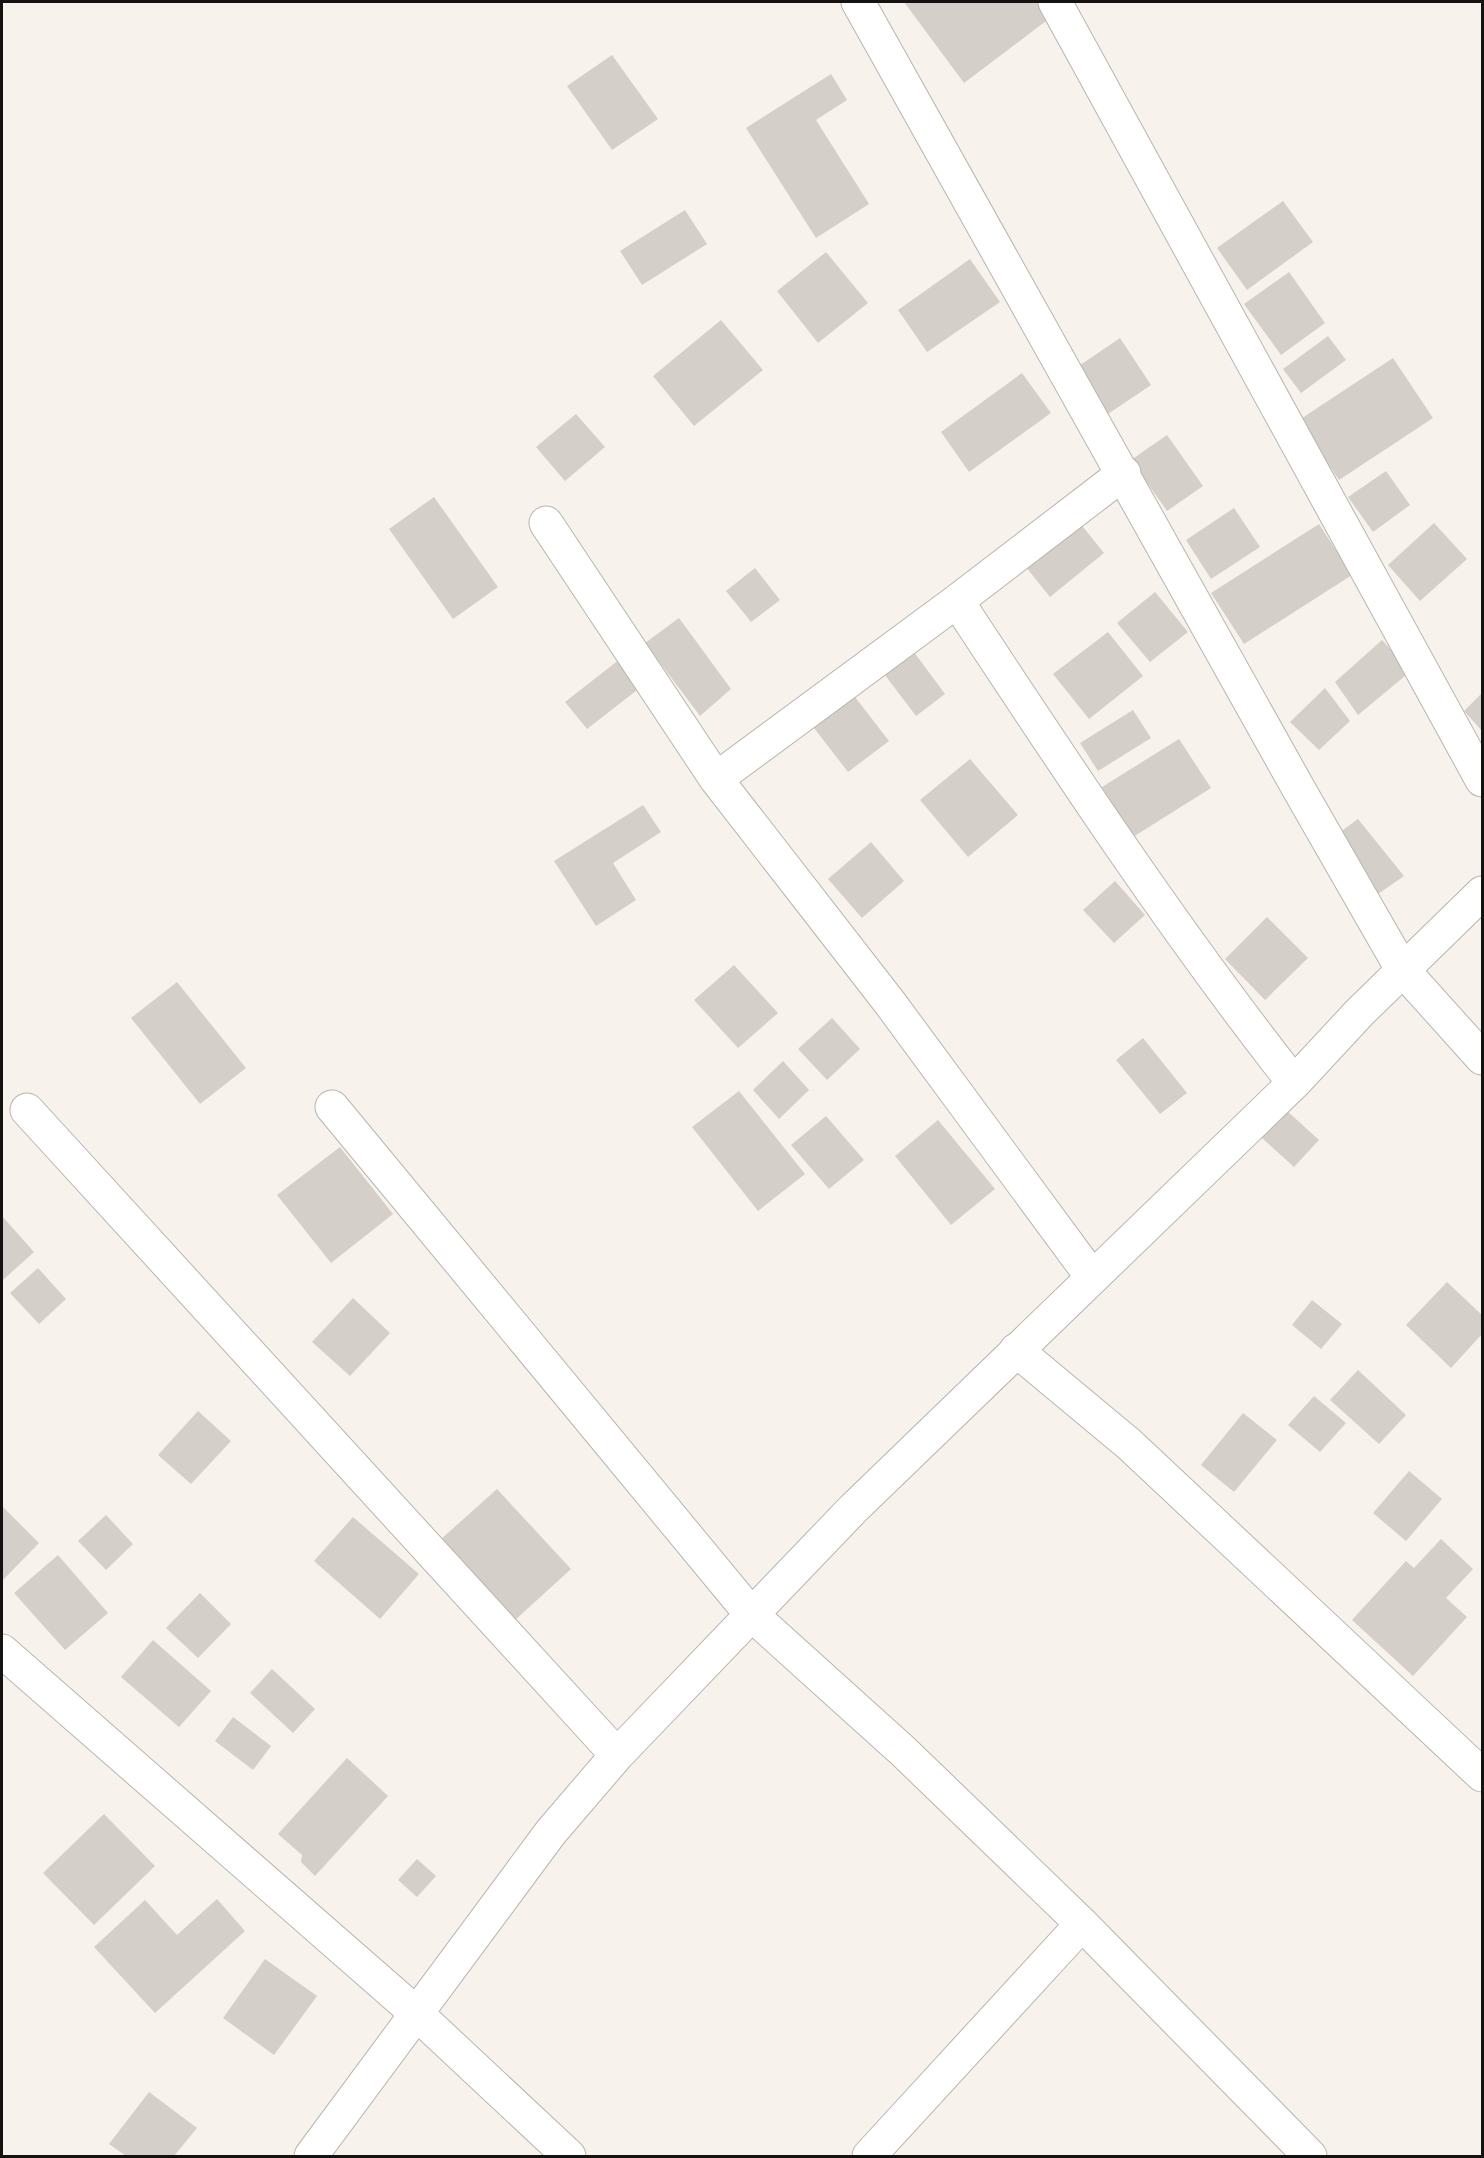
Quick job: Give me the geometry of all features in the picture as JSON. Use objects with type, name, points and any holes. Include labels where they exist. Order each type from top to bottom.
[{"type":"street","points":[[858,2],[1124,473],[1295,783],[1402,969],[1482,1058]]},
{"type":"street","points":[[1055,2],[1482,780]]},
{"type":"street","points":[[716,779],[957,601],[1124,473]]},
{"type":"street","points":[[546,523],[716,779],[890,1004],[1092,1277]]},
{"type":"street","points":[[957,601],[1137,872],[1217,985],[1294,1083]]},
{"type":"street","points":[[311,2157],[550,1832],[617,1755],[853,1509],[1294,1083],[1402,969],[1482,893]]},
{"type":"street","points":[[332,1107],[751,1614],[904,1752],[1082,1924],[1310,2157]]},
{"type":"street","points":[[27,1110],[316,1429],[617,1755]]},
{"type":"street","points":[[1016,1350],[1129,1444],[1482,1775]]},
{"type":"street","points":[[2,1651],[416,2013],[569,2157]]},
{"type":"street","points":[[869,2157],[1082,1924]]},
{"type":"building","points":[[904,2],[1038,2],[1050,18],[964,83]]},
{"type":"building","points":[[612,55],[658,119],[612,150],[567,86]]},
{"type":"building","points":[[831,74],[847,100],[816,120],[869,204],[816,238],[746,128]]},
{"type":"building","points":[[1283,201],[1313,242],[1247,290],[1217,248]]},
{"type":"building","points":[[685,210],[707,244],[642,285],[620,251]]},
{"type":"building","points":[[826,252],[868,303],[818,343],[777,291]]},
{"type":"building","points":[[970,259],[1000,302],[927,352],[898,310]]},
{"type":"building","points":[[1289,272],[1325,323],[1281,355],[1244,304]]},
{"type":"building","points":[[721,320],[763,370],[694,426],[653,376]]},
{"type":"building","points":[[1328,336],[1346,360],[1301,393],[1283,369]]},
{"type":"building","points":[[1120,338],[1151,385],[1108,414],[1076,368]]},
{"type":"building","points":[[1393,358],[1433,418],[1339,480],[1299,420]]},
{"type":"building","points":[[1022,373],[1051,413],[969,472],[941,432]]},
{"type":"building","points":[[576,414],[605,447],[565,481],[536,447]]},
{"type":"building","points":[[1167,435],[1203,486],[1167,511],[1131,460]]},
{"type":"building","points":[[1386,471],[1410,505],[1373,532],[1348,497]]},
{"type":"building","points":[[434,497],[498,587],[453,619],[389,529]]},
{"type":"building","points":[[1234,508],[1260,547],[1211,579],[1186,540]]},
{"type":"building","points":[[1079,522],[1104,553],[1050,597],[1025,566]]},
{"type":"building","points":[[1434,523],[1467,559],[1420,601],[1388,565]]},
{"type":"building","points":[[1319,524],[1352,575],[1244,644],[1211,593]]},
{"type":"building","points":[[755,568],[780,600],[751,622],[726,591]]},
{"type":"building","points":[[1155,592],[1188,632],[1150,662],[1117,623]]},
{"type":"building","points":[[679,618],[731,689],[700,716],[645,643]]},
{"type":"building","points":[[1108,632],[1143,676],[1089,719],[1053,674]]},
{"type":"building","points":[[905,640],[945,694],[916,716],[875,662]]},
{"type":"building","points":[[1382,640],[1411,671],[1358,715],[1335,682]]},
{"type":"building","points":[[620,659],[641,687],[587,729],[565,702]]},
{"type":"building","points":[[845,684],[889,741],[848,772],[804,715]]},
{"type":"building","points":[[1325,688],[1350,721],[1319,750],[1290,722]]},
{"type":"building","points":[[1482,693],[1482,731],[1464,711]]},
{"type":"building","points":[[1133,710],[1151,738],[1098,771],[1080,743]]},
{"type":"building","points":[[1179,739],[1211,788],[1133,837],[1102,787]]},
{"type":"building","points":[[970,759],[1018,815],[968,857],[920,800]]},
{"type":"building","points":[[643,805],[661,832],[613,863],[636,900],[596,926],[554,861]]},
{"type":"building","points":[[1358,819],[1404,876],[1378,894],[1336,835]]},
{"type":"building","points":[[871,842],[904,881],[862,918],[828,879]]},
{"type":"building","points":[[1115,881],[1145,915],[1114,943],[1083,910]]},
{"type":"building","points":[[1267,917],[1308,958],[1265,1000],[1225,959]]},
{"type":"building","points":[[734,965],[778,1013],[738,1048],[694,1000]]},
{"type":"building","points":[[177,982],[246,1068],[200,1104],[131,1018]]},
{"type":"building","points":[[832,1018],[860,1049],[827,1080],[798,1049]]},
{"type":"building","points":[[1143,1038],[1187,1093],[1160,1114],[1116,1060]]},
{"type":"building","points":[[783,1061],[809,1090],[779,1119],[753,1090]]},
{"type":"building","points":[[739,1091],[805,1174],[758,1211],[692,1127]]},
{"type":"building","points":[[1286,1110],[1319,1140],[1294,1167],[1262,1138]]},
{"type":"building","points":[[826,1116],[864,1160],[829,1189],[791,1145]]},
{"type":"building","points":[[938,1120],[995,1189],[951,1225],[895,1156]]},
{"type":"building","points":[[340,1147],[393,1214],[331,1263],[277,1195]]},
{"type":"building","points":[[2,1216],[34,1252],[3,1280],[2,1279]]},
{"type":"building","points":[[38,1268],[66,1299],[39,1324],[10,1293]]},
{"type":"building","points":[[1447,1282],[1482,1315],[1482,1334],[1451,1368],[1406,1325]]},
{"type":"building","points":[[353,1298],[390,1333],[350,1376],[312,1342]]},
{"type":"building","points":[[1312,1300],[1342,1324],[1321,1349],[1292,1325]]},
{"type":"building","points":[[1358,1370],[1406,1415],[1379,1444],[1330,1400]]},
{"type":"building","points":[[1314,1396],[1346,1423],[1320,1452],[1288,1425]]},
{"type":"building","points":[[198,1411],[231,1441],[191,1484],[158,1455]]},
{"type":"building","points":[[1243,1413],[1277,1440],[1234,1492],[1201,1465]]},
{"type":"building","points":[[1409,1471],[1442,1499],[1406,1541],[1373,1513]]},
{"type":"building","points":[[497,1489],[571,1569],[514,1621],[440,1540]]},
{"type":"building","points":[[2,1508],[39,1543],[2,1581]]},
{"type":"building","points":[[106,1515],[133,1544],[106,1570],[78,1541]]},
{"type":"building","points":[[353,1517],[419,1574],[380,1619],[314,1561]]},
{"type":"building","points":[[1441,1539],[1473,1569],[1446,1598],[1467,1617],[1413,1676],[1352,1620],[1406,1561],[1414,1568]]},
{"type":"building","points":[[58,1555],[108,1613],[65,1650],[14,1593]]},
{"type":"building","points":[[200,1593],[231,1624],[198,1658],[166,1628]]},
{"type":"building","points":[[153,1640],[211,1691],[179,1727],[121,1677]]},
{"type":"building","points":[[272,1669],[315,1709],[293,1733],[250,1693]]},
{"type":"building","points":[[233,1717],[271,1746],[253,1770],[215,1741]]},
{"type":"building","points":[[347,1758],[388,1796],[315,1876],[301,1862],[302,1855],[278,1834]]},
{"type":"building","points":[[104,1814],[155,1866],[94,1925],[43,1873]]},
{"type":"building","points":[[417,1859],[436,1876],[417,1897],[398,1880]]},
{"type":"building","points":[[217,1899],[245,1931],[155,2013],[94,1947],[145,1900],[177,1935]]},
{"type":"building","points":[[265,1959],[317,1996],[274,2055],[223,2018]]},
{"type":"building","points":[[149,2092],[197,2128],[174,2156],[126,2156],[109,2144]]}]
